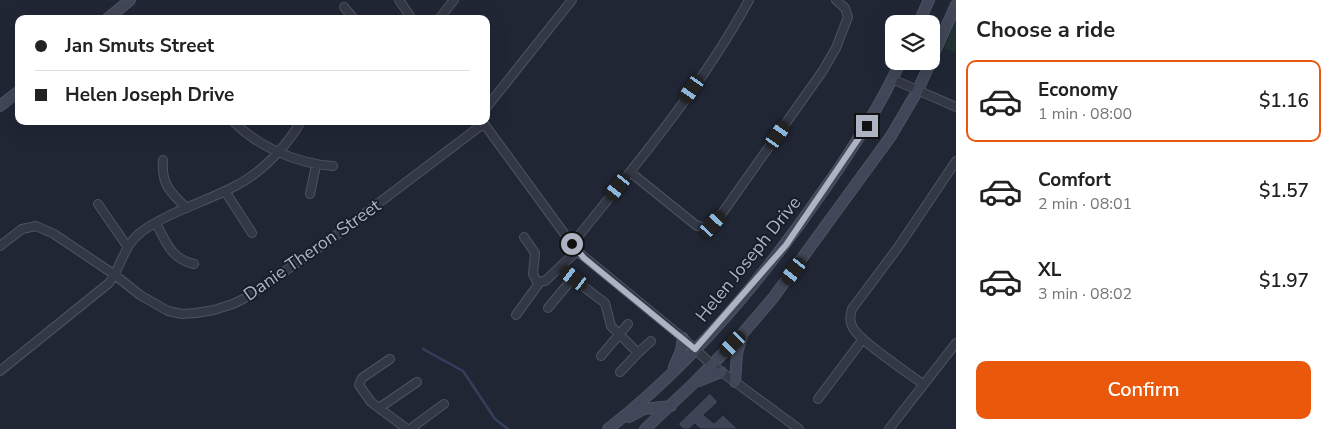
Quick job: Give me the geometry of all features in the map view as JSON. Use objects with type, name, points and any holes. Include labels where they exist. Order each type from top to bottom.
[{"type":"street","points":[[112,15],[130,0]]},
{"type":"street","points":[[399,0],[409,15]]},
{"type":"street","points":[[442,15],[454,0]]},
{"type":"street","points":[[490,103],[572,0]]},
{"type":"street","points":[[516,315],[540,282],[559,268],[660,134],[736,24],[749,0]]},
{"type":"street","points":[[630,172],[698,226],[706,228],[713,224],[734,198],[822,72],[836,48],[847,13],[845,8],[836,0]]},
{"type":"street","points":[[922,15],[929,0]]},
{"type":"street","points":[[940,41],[956,5]]},
{"type":"street","points":[[344,7],[351,15]]},
{"type":"street","name":"Helen Joseph Drive","points":[[608,429],[671,375],[786,245],[867,126],[896,70]]},
{"type":"street","points":[[645,429],[712,365],[773,298],[891,136],[918,90],[927,70]]},
{"type":"street","points":[[892,79],[956,107]]},
{"type":"street","points":[[0,106],[15,94]]},
{"type":"street","points":[[238,125],[253,138],[278,152],[316,165],[333,166]]},
{"type":"street","points":[[0,371],[110,283],[128,246],[140,233],[186,208],[239,184],[265,165],[295,132],[299,125]]},
{"type":"street","name":"Danie Theron Street","points":[[0,246],[22,229],[36,226],[54,234],[115,275],[140,295],[168,311],[196,314],[233,304],[247,298],[326,243],[479,125]]},
{"type":"street","points":[[485,125],[574,248],[683,338],[712,365],[799,429]]},
{"type":"street","points":[[163,160],[163,178],[174,196],[186,208]]},
{"type":"street","points":[[924,384],[863,339],[852,327],[850,318],[852,309],[899,246],[956,160]]},
{"type":"street","points":[[310,194],[316,165]]},
{"type":"street","points":[[225,191],[252,233]]},
{"type":"street","points":[[98,204],[128,246]]},
{"type":"street","points":[[156,223],[171,251],[184,262],[194,264]]},
{"type":"street","points":[[524,237],[535,253],[533,274],[534,279],[540,282]]},
{"type":"street","points":[[559,268],[605,303],[611,326],[638,353]]},
{"type":"street","points":[[548,308],[574,278]]},
{"type":"street","points":[[601,356],[628,324]]},
{"type":"street","points":[[735,382],[737,353],[743,333]]},
{"type":"street","points":[[671,375],[682,351],[683,338]]},
{"type":"street","points":[[818,399],[863,339]]},
{"type":"street","points":[[620,372],[651,341]]},
{"type":"street","points":[[889,429],[956,343]]},
{"type":"street","points":[[390,360],[366,374],[360,381],[361,389],[379,408],[408,429],[444,404]]},
{"type":"street","points":[[695,382],[721,372]]},
{"type":"street","points":[[379,408],[417,382]]},
{"type":"street","points":[[617,422],[644,409],[671,406]]},
{"type":"shaded area","points":[[956,20],[956,52],[944,49]]},
{"type":"building","points":[[710,393],[718,402],[704,415],[714,423],[723,415],[738,429],[700,429],[695,424],[689,429],[683,429],[678,424]]},
{"type":"waterway","points":[[423,349],[463,371],[495,419],[508,429]]},
{"type":"route","points":[[572,244],[576,251],[584,258],[695,349],[754,284],[786,245],[867,126]]}]
